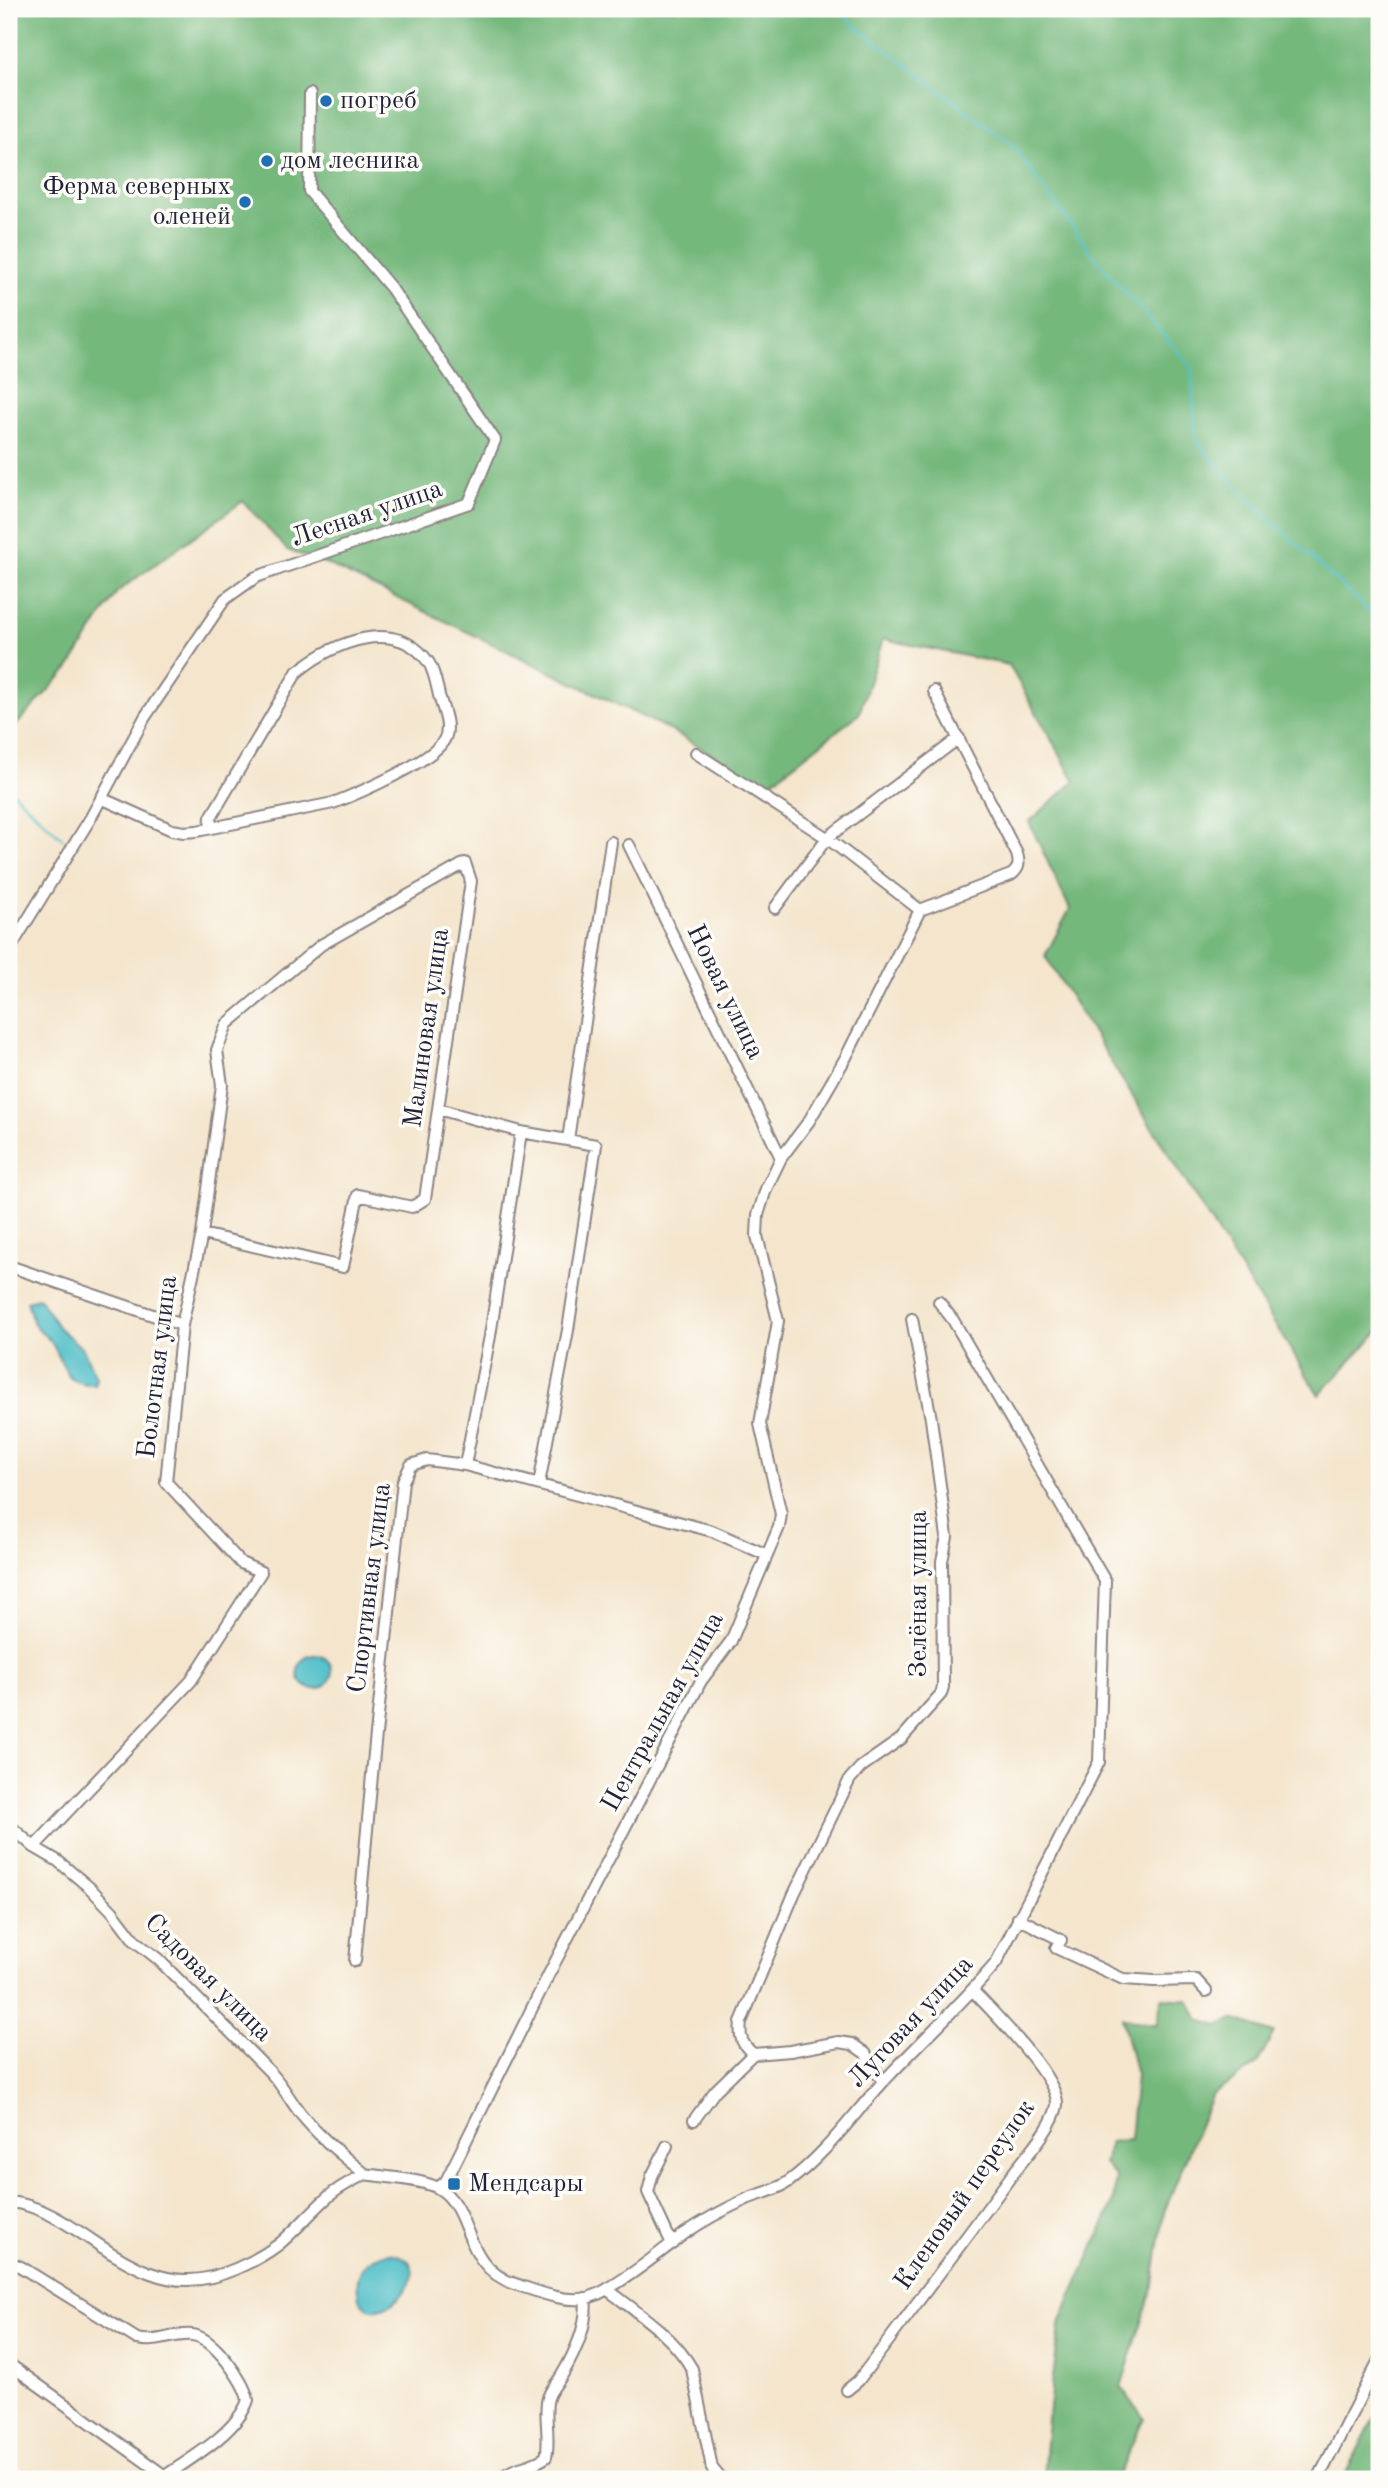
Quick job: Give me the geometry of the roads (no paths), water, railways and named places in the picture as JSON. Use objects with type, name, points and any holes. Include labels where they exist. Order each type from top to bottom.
[{"type":"street","name":"Лесная улица","points":[[9,950],[101,798],[145,717],[225,599],[256,577],[469,503],[495,440],[391,289],[309,191],[310,94]]},
{"type":"street","points":[[101,798],[172,830],[184,832],[210,828],[344,799],[437,751],[445,739],[447,723],[431,666],[418,650],[400,640],[378,635],[356,640],[311,660],[297,672],[211,817],[210,828]]},
{"type":"street","points":[[781,1158],[809,1121],[846,1057],[920,910],[1018,870],[1020,862],[934,691]]},
{"type":"street","points":[[775,908],[827,838],[959,738]]},
{"type":"street","points":[[696,753],[827,838],[920,910]]},
{"type":"street","points":[[568,1140],[611,842]]},
{"type":"street","name":"Новая улица","points":[[629,845],[781,1158]]},
{"type":"street","name":"Малиновая улица","points":[[202,1234],[343,1268],[358,1195],[412,1207],[425,1199],[471,881],[465,863],[321,945],[227,1024]]},
{"type":"street","name":"Болотная улица","points":[[34,1847],[191,1681],[261,1572],[241,1563],[166,1482],[182,1325],[202,1234],[222,1085],[217,1050],[227,1024]]},
{"type":"street","points":[[438,1109],[522,1132],[596,1145],[568,1330],[539,1484]]},
{"type":"street","points":[[465,1465],[490,1336],[522,1132]]},
{"type":"street","name":"Центральная улица","points":[[442,2185],[696,1689],[731,1641],[776,1538],[781,1514],[760,1424],[778,1321],[757,1236],[758,1215],[766,1189],[781,1158]]},
{"type":"street","points":[[9,1266],[182,1325]]},
{"type":"street","name":"Луговая улица","points":[[585,2298],[607,2289],[671,2244],[730,2208],[785,2184],[816,2160],[883,2082],[973,1991],[996,1963],[1100,1762],[1105,1581],[953,1320],[939,1302]]},
{"type":"street","name":"Зелёная улица","points":[[753,2054],[740,2036],[741,2022],[794,1894],[850,1779],[861,1767],[901,1739],[941,1694],[943,1687],[942,1561],[947,1537],[931,1419],[912,1319]]},
{"type":"street","name":"Спортивная улица","points":[[355,1961],[374,1753],[403,1481],[407,1470],[417,1462],[426,1460],[465,1465],[712,1531],[767,1555]]},
{"type":"street","name":"Садовая улица","points":[[9,1825],[90,1888],[135,1941],[158,1959],[282,2084],[298,2111],[318,2135],[365,2174]]},
{"type":"street","points":[[1018,1918],[1061,1940],[1056,1948],[1123,1979],[1196,1980],[1206,1991]]},
{"type":"street","name":"Кленовый переулок","points":[[847,2390],[858,2381],[990,2206],[1051,2122],[1057,2104],[1052,2086],[1042,2069],[973,1991]]},
{"type":"street","points":[[694,2120],[715,2091],[753,2054],[790,2051],[839,2042],[852,2044],[865,2053],[883,2082]]},
{"type":"street","points":[[667,2146],[652,2176],[648,2192],[671,2244]]},
{"type":"street","points":[[9,2202],[21,2203],[44,2212],[128,2263],[158,2276],[189,2280],[219,2274],[246,2263],[277,2245],[328,2197],[365,2174],[442,2185],[480,2259],[495,2274],[511,2283],[555,2296],[585,2298],[587,2311],[584,2324],[563,2373],[547,2398],[549,2446],[546,2457],[534,2466],[508,2472],[500,2479]]},
{"type":"street","points":[[9,2262],[137,2339],[156,2340],[192,2335],[201,2338],[216,2349],[239,2378],[248,2400],[239,2417],[206,2448],[166,2478],[9,2364]]},
{"type":"street","points":[[607,2289],[671,2340],[685,2356],[692,2369],[712,2468],[721,2479]]},
{"type":"street","points":[[1318,2479],[1379,2360]]},
{"type":"water","points":[[39,1298],[59,1328],[83,1349],[96,1377],[94,1384],[84,1384],[70,1377],[51,1342],[33,1322],[27,1301]]},
{"type":"water","points":[[315,1655],[327,1660],[332,1672],[327,1684],[315,1689],[303,1684],[298,1672],[303,1660]]},
{"type":"water","points":[[388,2253],[404,2258],[412,2267],[412,2278],[397,2299],[386,2307],[374,2309],[360,2300],[359,2276],[369,2261]]},
{"type":"waterway","points":[[838,9],[859,29],[1011,144],[1097,260],[1191,366],[1196,441],[1246,497],[1369,611],[1379,607]]},
{"type":"waterway","points":[[9,789],[63,839]]},
{"type":"place","name":"погреб","points":[[326,101]]},
{"type":"place","name":"дом лесника","points":[[267,161]]},
{"type":"place","name":"Ферма северных оленей","points":[[245,202]]},
{"type":"place","name":"Мендсары","points":[[454,2184]]}]
